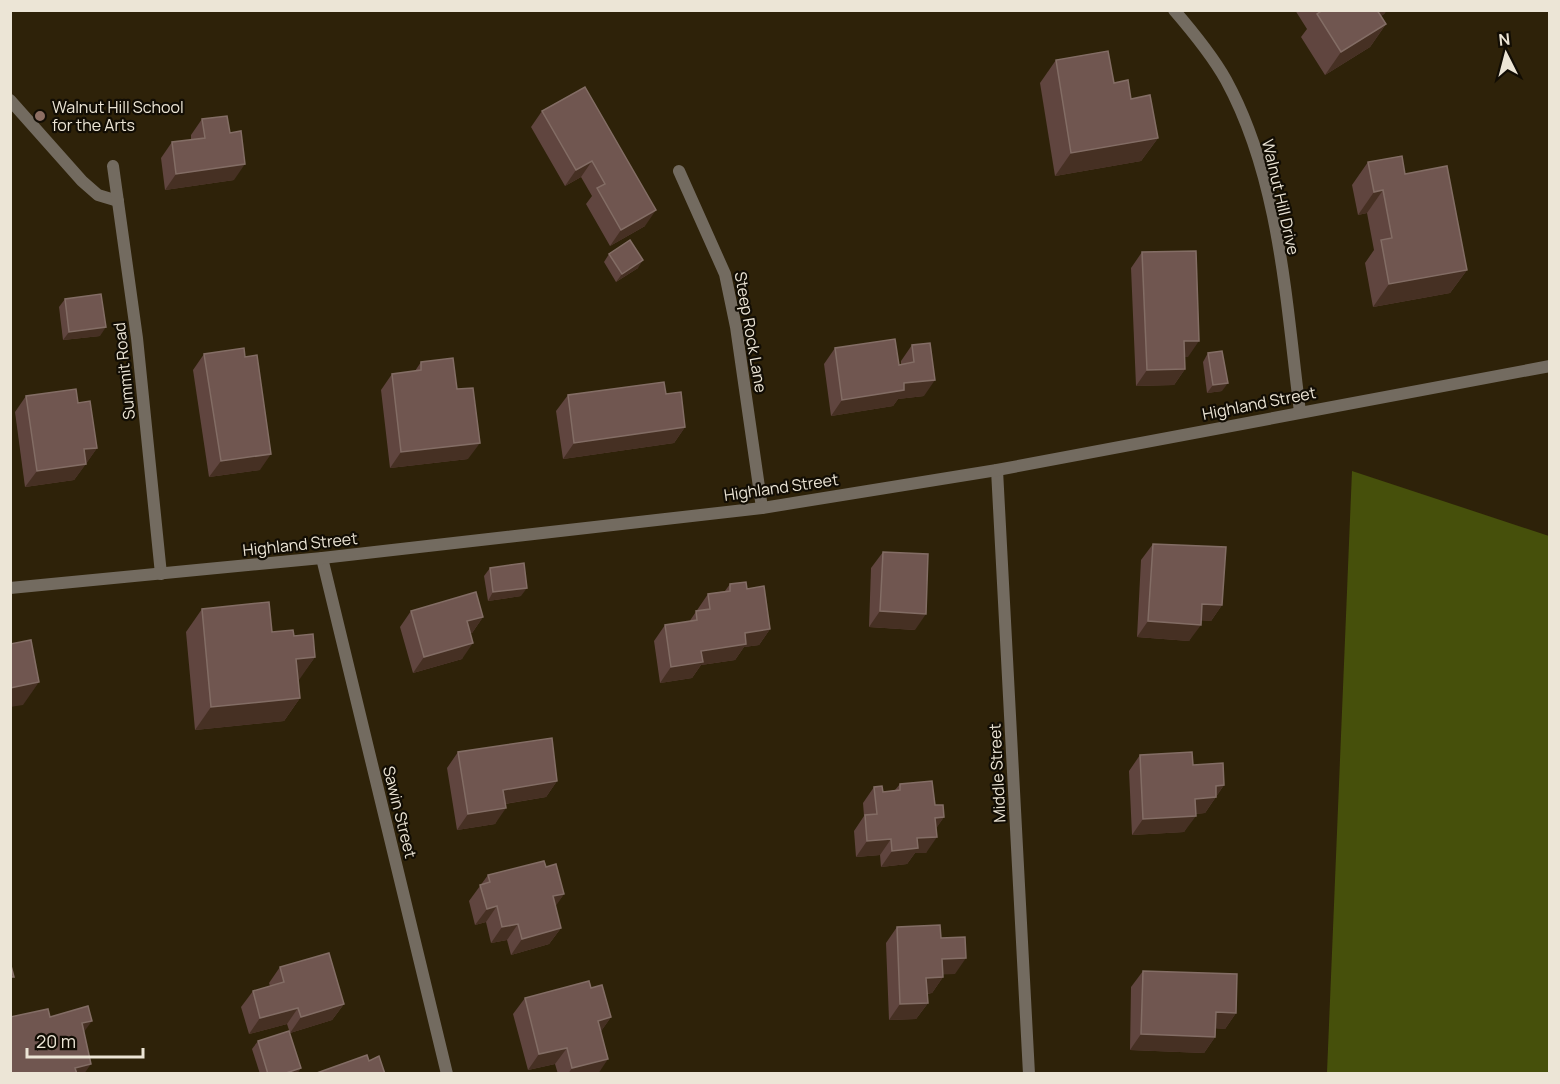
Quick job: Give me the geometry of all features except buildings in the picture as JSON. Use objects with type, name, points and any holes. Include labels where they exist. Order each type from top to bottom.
[{"type":"street","name":"Walnut Hill Drive","points":[[1174,10],[1196,36],[1226,80],[1247,127],[1275,230],[1300,412]]},
{"type":"street","points":[[10,100],[82,182],[98,195],[117,201]]},
{"type":"street","name":"Summit Road","points":[[113,166],[137,338],[162,574]]},
{"type":"street","name":"Steep Rock Lane","points":[[679,171],[709,233],[725,274],[736,327],[762,508]]},
{"type":"street","name":"Highland Street","points":[[10,588],[322,558],[762,508],[997,470],[1550,366]]},
{"type":"street","name":"Middle Street","points":[[997,470],[1029,1074]]},
{"type":"street","name":"Sawin Street","points":[[322,558],[447,1074]]},
{"type":"green space","points":[[1352,471],[1549,536],[1549,1073],[1327,1073]]},
{"type":"place","name":"Walnut Hill School for the Arts","points":[[40,116]]}]
